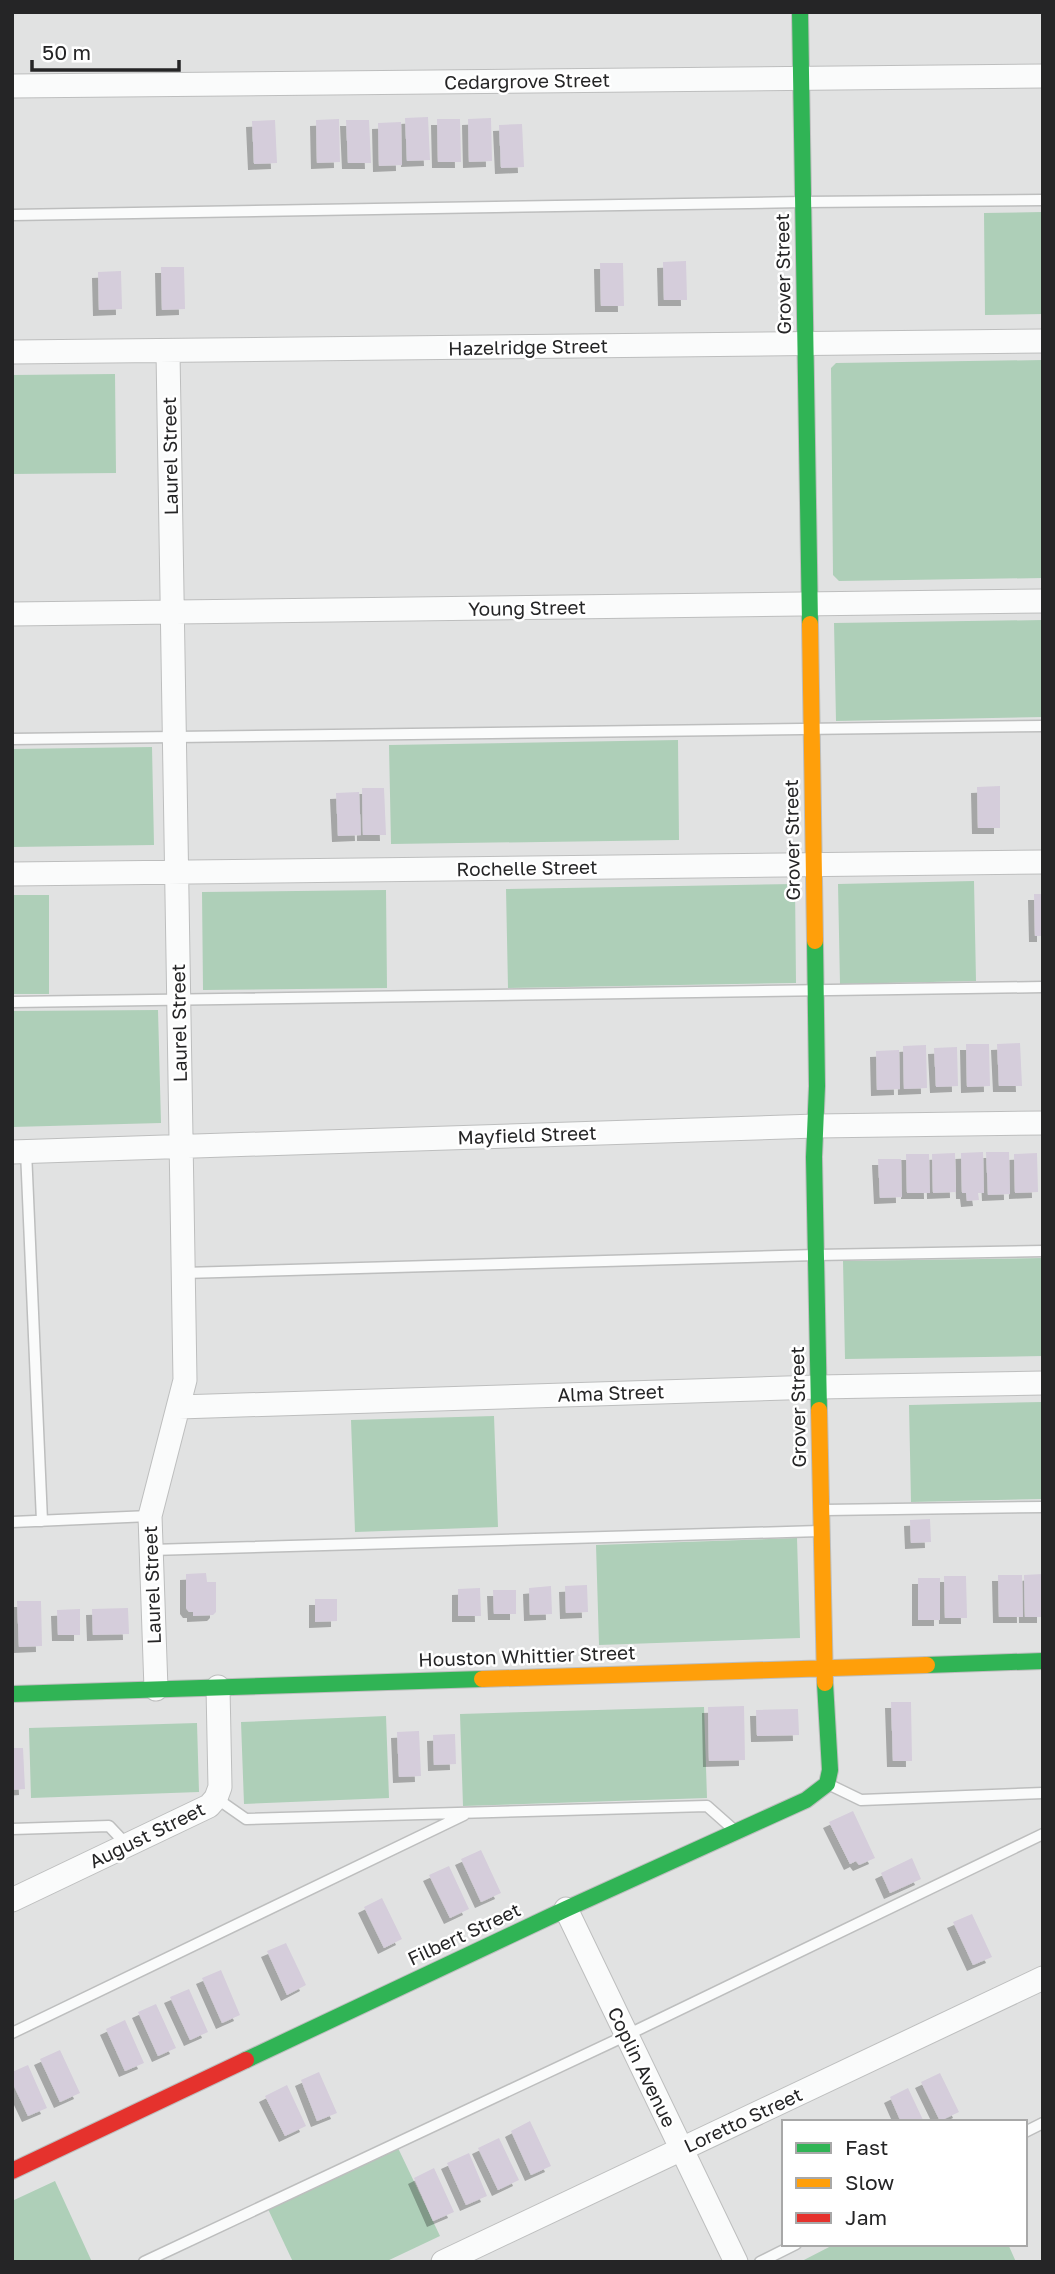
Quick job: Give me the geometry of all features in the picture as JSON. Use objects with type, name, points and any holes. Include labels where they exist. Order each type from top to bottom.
[{"type":"street","name":"Grover Street","points":[[800,12],[816,990],[816,1255],[825,1668]]},
{"type":"street","name":"Cedargrove Street","points":[[12,86],[1043,76]]},
{"type":"street","name":"Hazelridge Street","points":[[12,352],[1043,341]]},
{"type":"street","name":"Laurel Street","points":[[156,1689],[150,1516],[185,1380],[168,352]]},
{"type":"street","name":"Young Street","points":[[12,614],[1043,601]]},
{"type":"street","name":"Rochelle Street","points":[[12,874],[1043,862]]},
{"type":"street","name":"Mayfield Street","points":[[19,1151],[816,1126],[1043,1123]]},
{"type":"street","name":"Alma Street","points":[[179,1407],[818,1387],[1043,1383]]},
{"type":"street","name":"Houston Whittier Street","points":[[12,1694],[1043,1661]]},
{"type":"street","points":[[825,1668],[830,1770],[827,1784]]},
{"type":"street","name":"August Street","points":[[12,1900],[209,1806],[220,1787],[218,1687]]},
{"type":"street","name":"Filbert Street","points":[[12,2171],[566,1909],[806,1800],[827,1784]]},
{"type":"street","name":"Coplin Avenue","points":[[566,1909],[736,2262]]},
{"type":"street","name":"Loretto Street","points":[[443,2262],[1043,1978]]},
{"type":"lane","points":[[12,215],[1043,200]]},
{"type":"lane","points":[[12,739],[1043,726]]},
{"type":"lane","points":[[12,1002],[1043,987]]},
{"type":"lane","points":[[19,1151],[43,1521]]},
{"type":"lane","points":[[183,1273],[1043,1251]]},
{"type":"lane","points":[[821,1510],[1043,1507]]},
{"type":"lane","points":[[12,1522],[150,1516]]},
{"type":"lane","points":[[151,1550],[821,1531]]},
{"type":"lane","points":[[827,1784],[861,1800],[1043,1793]]},
{"type":"lane","points":[[216,1798],[247,1819],[707,1805],[736,1832]]},
{"type":"lane","points":[[12,2033],[470,1812]]},
{"type":"lane","points":[[12,1829],[109,1826],[127,1845]]},
{"type":"lane","points":[[144,2262],[627,2035],[1043,1834]]},
{"type":"lane","points":[[1027,2131],[1043,2123]]},
{"type":"lane","points":[[760,2262],[792,2246]]},
{"type":"green space","points":[[1043,212],[1043,314],[985,315],[984,213]]},
{"type":"green space","points":[[1043,360],[1043,578],[839,581],[833,575],[831,368],[836,363]]},
{"type":"green space","points":[[115,374],[116,473],[12,474],[12,375]]},
{"type":"green space","points":[[1043,620],[1043,717],[836,721],[834,623]]},
{"type":"green space","points":[[678,740],[679,840],[391,844],[389,745]]},
{"type":"green space","points":[[152,747],[154,845],[12,847],[12,749]]},
{"type":"green space","points":[[974,881],[976,981],[840,984],[838,884]]},
{"type":"green space","points":[[795,884],[796,983],[508,988],[506,889]]},
{"type":"green space","points":[[386,890],[387,988],[203,990],[202,892]]},
{"type":"green space","points":[[12,895],[49,895],[49,994],[12,994]]},
{"type":"green space","points":[[158,1010],[161,1123],[12,1127],[12,1011]]},
{"type":"green space","points":[[1043,1258],[1043,1356],[845,1359],[843,1261]]},
{"type":"green space","points":[[1043,1402],[1043,1499],[911,1502],[909,1405]]},
{"type":"green space","points":[[494,1416],[498,1527],[355,1532],[351,1420]]},
{"type":"green space","points":[[797,1538],[800,1638],[599,1645],[596,1545]]},
{"type":"green space","points":[[704,1707],[707,1798],[463,1806],[460,1714]]},
{"type":"green space","points":[[386,1716],[389,1798],[244,1804],[241,1722]]},
{"type":"green space","points":[[197,1723],[199,1792],[31,1798],[29,1728]]},
{"type":"green space","points":[[398,2148],[440,2236],[385,2262],[293,2262],[268,2209]]},
{"type":"green space","points":[[55,2181],[92,2262],[12,2262],[12,2201]]},
{"type":"green space","points":[[831,2246],[1009,2246],[1016,2262],[800,2262]]},
{"type":"building","points":[[428,117],[430,160],[407,161],[405,118]]},
{"type":"building","points":[[491,118],[492,161],[469,162],[468,119]]},
{"type":"building","points":[[339,119],[340,162],[317,163],[316,120]]},
{"type":"building","points":[[437,119],[460,119],[461,162],[438,162]]},
{"type":"building","points":[[275,120],[277,163],[254,164],[252,121]]},
{"type":"building","points":[[346,120],[369,120],[371,163],[348,163]]},
{"type":"building","points":[[401,122],[402,165],[379,166],[378,123]]},
{"type":"building","points":[[522,124],[524,167],[501,168],[499,125]]},
{"type":"building","points":[[686,261],[687,300],[664,300],[663,262]]},
{"type":"building","points":[[600,263],[623,263],[624,306],[601,306]]},
{"type":"building","points":[[161,267],[184,267],[185,309],[162,310]]},
{"type":"building","points":[[121,271],[122,309],[99,310],[98,272]]},
{"type":"building","points":[[1000,786],[1000,828],[978,828],[977,787]]},
{"type":"building","points":[[362,788],[384,788],[386,835],[363,835]]},
{"type":"building","points":[[359,792],[361,835],[338,836],[336,793]]},
{"type":"building","points":[[1034,894],[1043,894],[1043,936],[1035,936]]},
{"type":"building","points":[[1020,1043],[1022,1086],[999,1086],[997,1044]]},
{"type":"building","points":[[966,1044],[989,1044],[990,1086],[967,1087]]},
{"type":"building","points":[[926,1045],[927,1088],[904,1089],[903,1046]]},
{"type":"building","points":[[957,1047],[958,1086],[936,1087],[934,1048]]},
{"type":"building","points":[[899,1050],[900,1089],[877,1090],[876,1051]]},
{"type":"building","points":[[983,1152],[984,1193],[978,1193],[979,1200],[967,1201],[966,1193],[962,1193],[961,1153]]},
{"type":"building","points":[[986,1152],[1009,1152],[1010,1194],[988,1195]]},
{"type":"building","points":[[955,1153],[956,1192],[933,1193],[932,1154]]},
{"type":"building","points":[[1037,1153],[1038,1192],[1015,1193],[1014,1154]]},
{"type":"building","points":[[906,1154],[929,1154],[930,1193],[907,1193]]},
{"type":"building","points":[[878,1159],[901,1159],[902,1197],[880,1198]]},
{"type":"building","points":[[930,1519],[931,1542],[911,1543],[910,1520]]},
{"type":"building","points":[[206,1573],[207,1582],[216,1582],[216,1612],[213,1615],[193,1616],[193,1612],[186,1608],[186,1574]]},
{"type":"building","points":[[1043,1574],[1043,1617],[1025,1617],[1024,1575]]},
{"type":"building","points":[[998,1575],[1022,1575],[1023,1617],[999,1617]]},
{"type":"building","points":[[944,1576],[966,1576],[967,1618],[945,1618]]},
{"type":"building","points":[[918,1578],[940,1578],[940,1620],[918,1620]]},
{"type":"building","points":[[587,1585],[588,1612],[566,1613],[565,1586]]},
{"type":"building","points":[[551,1586],[552,1614],[530,1615],[529,1588]]},
{"type":"building","points":[[480,1588],[481,1616],[458,1616],[458,1589]]},
{"type":"building","points":[[493,1590],[516,1590],[516,1614],[494,1614]]},
{"type":"building","points":[[315,1599],[337,1599],[337,1621],[315,1622]]},
{"type":"building","points":[[17,1601],[41,1601],[42,1646],[19,1647]]},
{"type":"building","points":[[128,1608],[129,1634],[93,1635],[92,1609]]},
{"type":"building","points":[[80,1609],[80,1635],[58,1635],[57,1610]]},
{"type":"building","points":[[891,1702],[911,1702],[912,1761],[893,1761]]},
{"type":"building","points":[[744,1706],[745,1760],[709,1761],[708,1707]]},
{"type":"building","points":[[798,1709],[799,1735],[757,1736],[756,1710]]},
{"type":"building","points":[[419,1731],[421,1776],[399,1777],[397,1732]]},
{"type":"building","points":[[455,1734],[456,1764],[434,1765],[433,1735]]},
{"type":"building","points":[[12,1748],[23,1748],[25,1789],[12,1790]]},
{"type":"building","points":[[853,1811],[875,1858],[859,1865],[856,1861],[850,1864],[829,1822]]},
{"type":"building","points":[[481,1850],[501,1893],[481,1902],[461,1859]]},
{"type":"building","points":[[912,1858],[921,1879],[890,1893],[881,1873]]},
{"type":"building","points":[[449,1866],[469,1909],[450,1918],[429,1875]]},
{"type":"building","points":[[382,1898],[402,1939],[384,1948],[364,1907]]},
{"type":"building","points":[[972,1914],[992,1957],[973,1965],[953,1922]]},
{"type":"building","points":[[286,1943],[306,1985],[287,1995],[267,1951]]},
{"type":"building","points":[[221,1970],[240,2015],[222,2023],[202,1978]]},
{"type":"building","points":[[189,1989],[208,2032],[190,2040],[170,1997]]},
{"type":"building","points":[[156,2004],[176,2048],[158,2056],[138,2012]]},
{"type":"building","points":[[125,2020],[144,2063],[125,2071],[106,2029]]},
{"type":"building","points":[[60,2050],[80,2093],[60,2102],[40,2059]]},
{"type":"building","points":[[28,2065],[47,2108],[28,2116],[12,2082],[12,2072]]},
{"type":"building","points":[[319,2072],[337,2113],[317,2121],[301,2080]]},
{"type":"building","points":[[940,2073],[959,2112],[940,2120],[921,2082]]},
{"type":"building","points":[[287,2085],[306,2126],[285,2136],[265,2096]]},
{"type":"building","points":[[908,2088],[923,2120],[900,2120],[890,2097]]},
{"type":"building","points":[[530,2121],[551,2166],[531,2175],[511,2131]]},
{"type":"building","points":[[499,2138],[519,2180],[498,2190],[478,2148]]},
{"type":"building","points":[[469,2153],[487,2196],[466,2205],[447,2163]]},
{"type":"building","points":[[434,2168],[454,2212],[433,2221],[414,2178]]},
{"type":"traffic: fast","points":[[800,12],[810,624]]},
{"type":"traffic: fast","points":[[815,941],[817,1086],[814,1157],[819,1410]]},
{"type":"traffic: fast","points":[[927,1665],[1043,1661]]},
{"type":"traffic: fast","points":[[12,1694],[482,1679]]},
{"type":"traffic: fast","points":[[246,2060],[566,1909],[806,1800],[827,1784],[830,1770],[825,1683]]},
{"type":"traffic: slow","points":[[810,624],[815,941]]},
{"type":"traffic: slow","points":[[819,1410],[825,1683]]},
{"type":"traffic: slow","points":[[482,1679],[927,1665]]},
{"type":"traffic: jam","points":[[12,2171],[246,2060]]}]
